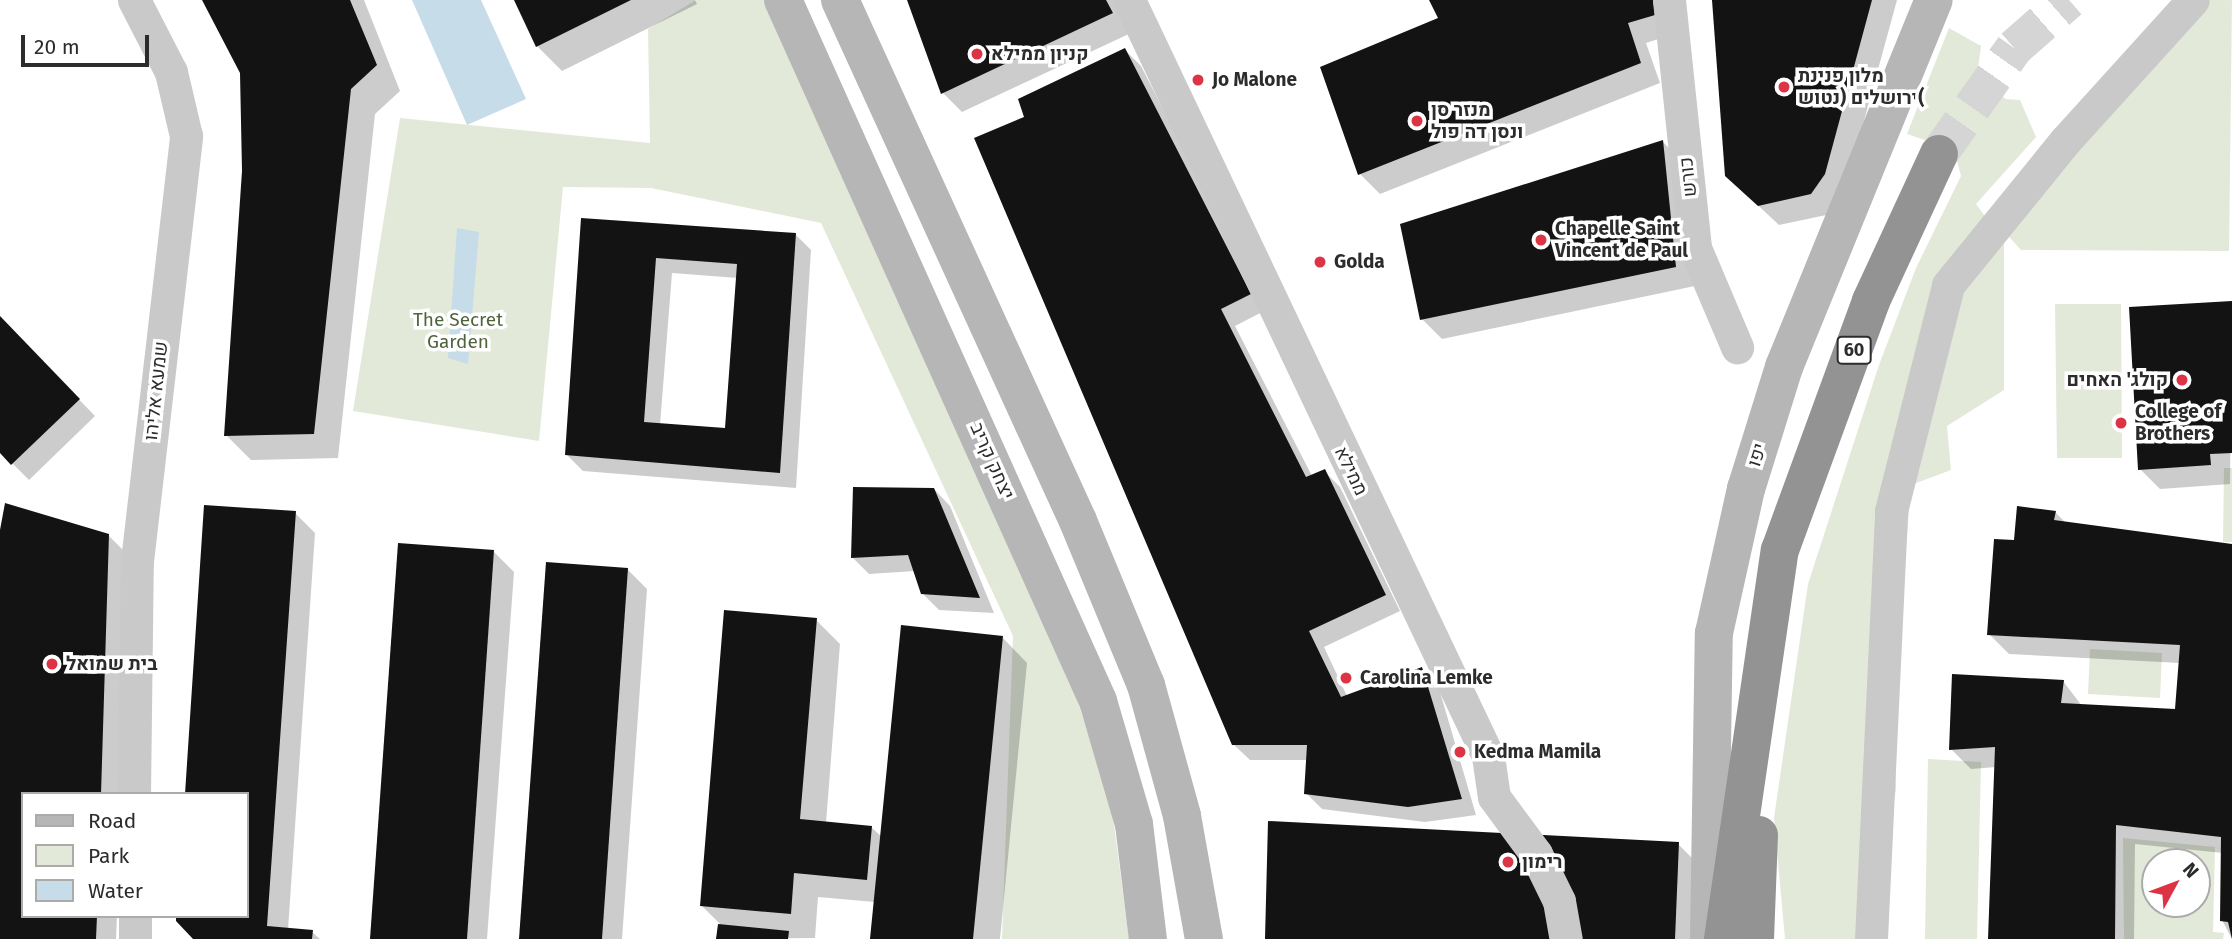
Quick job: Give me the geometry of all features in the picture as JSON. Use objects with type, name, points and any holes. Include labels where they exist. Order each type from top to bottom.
[{"type":"highway","name":"60","points":[[1723,939],[1780,550],[1871,301],[1939,154]]},
{"type":"highway","name":"60","points":[[1755,939],[1780,550]]},
{"type":"street","name":"שמעא אליהו","points":[[134,0],[171,72],[186,146],[137,561],[134,792]]},
{"type":"street","name":"יצחק קריב","points":[[782,0],[1098,701],[1134,824],[1149,939]]},
{"type":"street","points":[[840,0],[1078,521],[1146,685],[1180,805],[1204,939]]},
{"type":"street","name":"ממילא","points":[[1129,0],[1488,756],[1494,797],[1536,854],[1559,901],[1566,939]]},
{"type":"street","name":"כורש","points":[[1669,0],[1695,248],[1737,347]]},
{"type":"street","name":"יפו","points":[[1709,939],[1714,633],[1746,489],[1784,367],[1934,0]]},
{"type":"street","points":[[1871,939],[1891,511],[1948,285],[2066,141],[2193,0]]},
{"type":"green space","name":"The Secret Garden","points":[[696,0],[770,0],[1069,674],[1112,809],[1129,939],[1002,939],[1013,636],[821,223],[651,188],[563,187],[539,441],[353,411],[400,118],[650,143],[648,29]]},
{"type":"green space","points":[[2207,0],[2232,0],[2229,251],[2021,250],[2003,230]]},
{"type":"green space","points":[[1949,28],[1981,46],[1977,77],[2006,99],[2020,100],[2036,137],[1976,204],[2004,242],[2004,390],[1947,426],[1951,470],[1911,485],[1894,703],[1896,790],[1869,939],[1785,939],[1774,818],[1808,584],[1879,365],[1916,268],[1961,176],[1954,150],[1907,134]]},
{"type":"green space","points":[[2055,304],[2121,304],[2122,458],[2057,458]]},
{"type":"green space","points":[[2224,468],[2232,468],[2232,542],[2223,542]]},
{"type":"green space","points":[[2090,649],[2162,653],[2160,698],[2088,694]]},
{"type":"green space","points":[[1928,759],[1981,762],[1977,939],[1925,939]]},
{"type":"green space","points":[[2123,838],[2215,847],[2213,932],[2224,933],[2223,939],[2124,939]]},
{"type":"water","points":[[412,0],[481,0],[526,99],[467,125]]},
{"type":"water","points":[[457,228],[479,232],[468,364],[448,358]]},
{"type":"building","points":[[202,0],[350,0],[377,65],[351,89],[314,434],[224,436],[242,171],[240,73]]},
{"type":"building","points":[[514,0],[631,0],[536,47]]},
{"type":"building","name":"קניון ממילא","points":[[907,0],[1106,0],[1113,13],[941,94]]},
{"type":"building","name":"מנזר סן ונסן דה פול","points":[[1429,0],[1653,0],[1655,15],[1628,23],[1641,63],[1358,175],[1320,67],[1438,18]]},
{"type":"building","name":"מלון פנינת ירושלים (נטוש(","points":[[1712,0],[1872,0],[1825,174],[1811,194],[1758,206],[1725,176]]},
{"type":"building","name":"קניון ממילא","points":[[1125,48],[1251,294],[1221,309],[1306,477],[1325,469],[1386,595],[1309,631],[1341,697],[1422,667],[1462,799],[1408,807],[1304,794],[1307,745],[1232,745],[974,138],[1024,117],[1018,99]]},
{"type":"building","points":[[1663,140],[1676,267],[1420,320],[1400,224]]},
{"type":"building","points":[[581,218],[796,233],[780,473],[565,455]],"holes":[[[656,258],[737,264],[725,428],[644,422]]]},
{"type":"building","name":"קולג' האחים","points":[[2232,301],[2232,453],[2210,454],[2211,465],[2138,470],[2129,307]]},
{"type":"building","points":[[0,316],[80,399],[11,465],[0,453]]},
{"type":"building","points":[[853,487],[934,488],[980,598],[921,594],[908,555],[851,558]]},
{"type":"building","name":"בית שמואל","points":[[5,503],[109,534],[101,792],[21,792],[21,918],[97,918],[96,939],[0,939],[0,530]]},
{"type":"building","points":[[204,505],[296,511],[267,926],[313,930],[312,939],[193,939],[176,921],[176,918],[248,918],[248,792],[185,792]]},
{"type":"building","points":[[2017,506],[2056,511],[2054,520],[2232,544],[2232,939],[2228,922],[2220,921],[2221,837],[2116,825],[2115,939],[1988,939],[1995,747],[1949,750],[1952,674],[2064,680],[2061,703],[2175,709],[2180,645],[1987,635],[1994,539],[2014,540]]},
{"type":"building","points":[[398,543],[494,550],[467,939],[370,939]]},
{"type":"building","points":[[546,562],[628,568],[602,939],[519,939]]},
{"type":"building","points":[[724,610],[817,618],[800,819],[872,826],[867,880],[794,873],[791,914],[700,906]]},
{"type":"building","points":[[901,625],[1003,636],[973,939],[870,939]]},
{"type":"building","points":[[1268,821],[1679,842],[1675,939],[1265,939]]},
{"type":"building","points":[[718,924],[789,931],[788,939],[716,939]]},
{"type":"tunnel","points":[[1939,154],[2014,48],[2069,0]]},
{"type":"place","name":"קניון ממילא","points":[[977,54]]},
{"type":"place","name":"Jo Malone","points":[[1198,80]]},
{"type":"place","name":"מלון פנינת ירושלים (נטוש(","points":[[1784,87]]},
{"type":"place","name":"מנזר סן ונסן דה פול","points":[[1417,121]]},
{"type":"place","name":"Chapelle Saint Vincent de Paul","points":[[1541,240]]},
{"type":"place","name":"Golda","points":[[1320,262]]},
{"type":"place","name":"קולג' האחים","points":[[2182,380]]},
{"type":"place","name":"College of Brothers","points":[[2121,423]]},
{"type":"place","name":"בית שמואל","points":[[52,664]]},
{"type":"place","name":"Carolina Lemke","points":[[1346,678]]},
{"type":"place","name":"Kedma Mamila","points":[[1460,752]]},
{"type":"place","name":"רימון","points":[[1508,862]]}]
